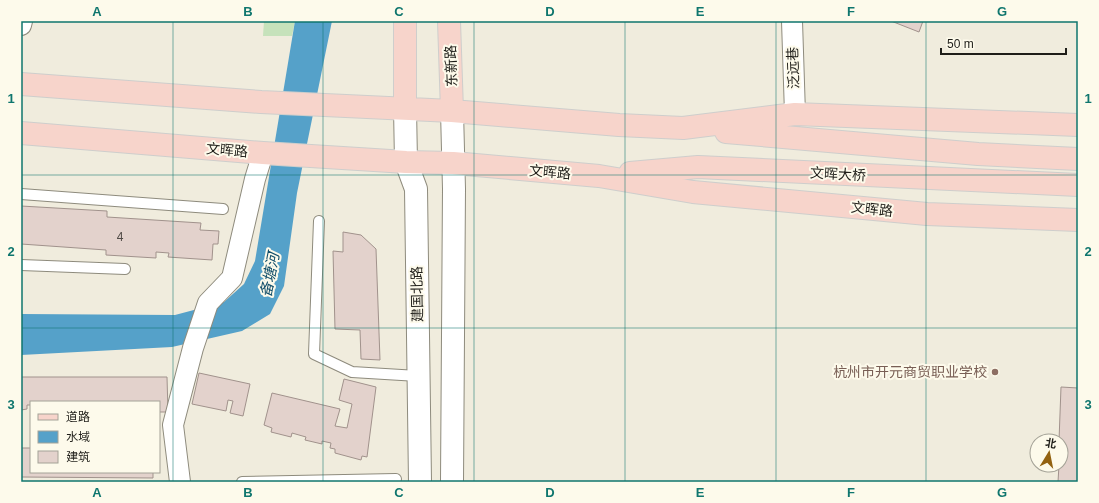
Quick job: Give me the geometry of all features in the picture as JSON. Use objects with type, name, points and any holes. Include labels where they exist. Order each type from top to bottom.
[{"type":"main road","points":[[405,21],[405,108]]},
{"type":"main road","name":"东新路","points":[[449,21],[452,111]]},
{"type":"main road","points":[[21,84],[261,102],[329,104],[452,111],[620,125],[682,128],[978,154],[1078,160]]},
{"type":"main road","name":"建国北路","points":[[405,108],[406,162],[416,189],[420,482]]},
{"type":"main road","points":[[452,111],[452,482]]},
{"type":"main road","points":[[682,128],[795,114],[1078,125]]},
{"type":"main road","name":"文晖路","points":[[21,133],[263,153],[406,162],[453,163],[599,176],[693,192],[919,213],[1078,220]]},
{"type":"main road","name":"文晖大桥","points":[[599,176],[698,167],[1078,185]]},
{"type":"street","name":"泛远巷","points":[[792,21],[795,114]]},
{"type":"street","points":[[180,482],[173,425],[193,348],[208,303],[232,278],[255,179],[263,153]]},
{"type":"lane","points":[[21,194],[223,209]]},
{"type":"lane","points":[[319,221],[314,354],[352,372],[418,376]]},
{"type":"lane","points":[[21,265],[125,269]]},
{"type":"lane","points":[[242,482],[396,479]]},
{"type":"green space","points":[[264,21],[295,21],[292,36],[263,36]]},
{"type":"water","name":"备塘河","points":[[295,21],[332,21],[297,193],[284,286],[270,314],[242,331],[172,347],[21,355],[21,314],[175,315],[224,302],[244,284],[255,261]]},
{"type":"building","points":[[891,21],[923,21],[919,32]]},
{"type":"building","points":[[21,206],[107,211],[107,217],[201,223],[200,230],[219,231],[218,244],[213,244],[212,260],[168,257],[169,253],[156,252],[156,258],[106,255],[106,250],[21,244]]},
{"type":"building","points":[[343,232],[361,235],[376,249],[380,360],[361,359],[360,330],[335,329],[333,251],[343,252]]},
{"type":"building","points":[[199,373],[250,384],[243,416],[230,413],[233,401],[228,400],[226,411],[192,404]]},
{"type":"building","points":[[21,377],[167,377],[168,412],[160,412],[160,401],[30,401],[30,405],[27,405],[27,409],[21,410]]},
{"type":"building","points":[[344,379],[376,387],[367,457],[362,456],[361,460],[335,453],[335,449],[330,448],[331,443],[322,441],[322,444],[305,440],[306,437],[292,433],[291,437],[271,432],[272,428],[264,425],[272,393],[340,409],[335,426],[347,428],[352,404],[339,400]]},
{"type":"building","points":[[1061,387],[1078,388],[1078,482],[1058,482],[1059,473],[1069,473],[1069,433],[1059,433]]},
{"type":"building","points":[[21,448],[30,448],[30,473],[153,473],[153,478],[21,477]]},
{"type":"place","name":"杭州市开元商贸职业学校","points":[[995,372]]}]
